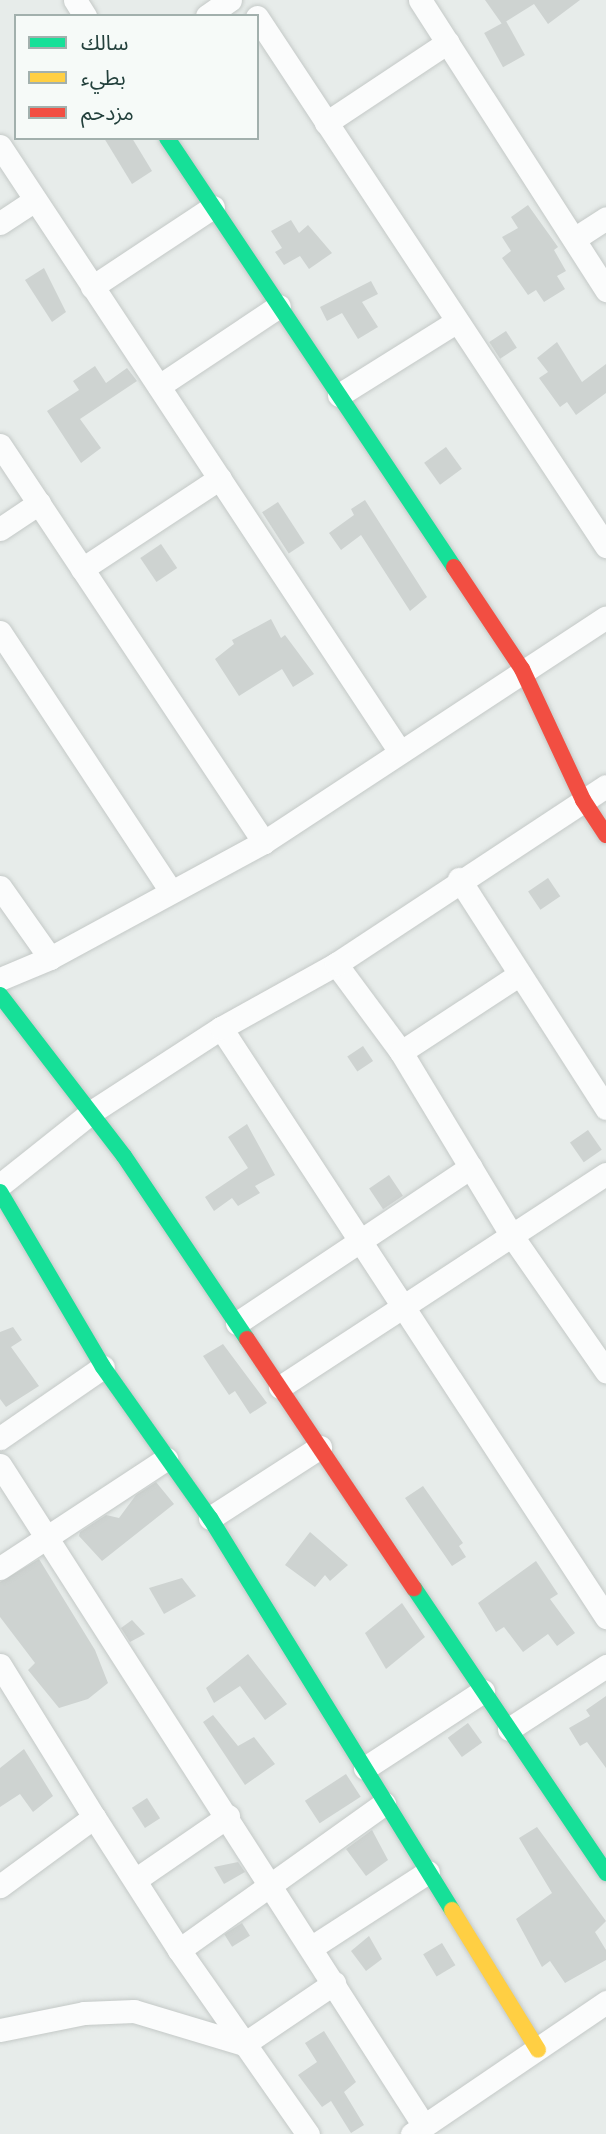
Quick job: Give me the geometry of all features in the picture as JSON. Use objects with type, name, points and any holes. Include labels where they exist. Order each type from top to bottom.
[{"type":"street","points":[[210,14],[230,0]]},
{"type":"street","points":[[420,0],[606,290]]},
{"type":"street","points":[[259,19],[606,546]]},
{"type":"street","points":[[326,122],[448,42]]},
{"type":"street","points":[[168,140],[522,669],[583,800],[606,835]]},
{"type":"street","points":[[0,146],[400,752]]},
{"type":"street","points":[[0,223],[36,200]]},
{"type":"street","points":[[92,287],[213,207]]},
{"type":"street","points":[[574,239],[606,218]]},
{"type":"street","points":[[159,386],[279,306]]},
{"type":"street","points":[[339,395],[456,322]]},
{"type":"street","points":[[0,445],[264,842]]},
{"type":"street","points":[[82,569],[220,478]]},
{"type":"street","points":[[0,529],[39,503]]},
{"type":"street","points":[[0,979],[50,958],[170,890],[264,842],[522,669],[606,617]]},
{"type":"street","points":[[0,632],[170,890]]},
{"type":"street","points":[[0,1185],[93,1111],[221,1028],[336,964],[459,880],[606,786]]},
{"type":"street","points":[[459,880],[606,1108]]},
{"type":"street","points":[[0,887],[50,958]]},
{"type":"street","points":[[336,964],[401,1052],[512,1236],[604,1363]]},
{"type":"street","points":[[401,1052],[520,974]]},
{"type":"street","points":[[0,995],[93,1111],[606,1873]]},
{"type":"street","points":[[221,1028],[606,1617]]},
{"type":"street","points":[[237,1322],[471,1167]]},
{"type":"street","points":[[280,1387],[606,1174]]},
{"type":"street","points":[[0,1192],[103,1367],[210,1518],[538,2050]]},
{"type":"street","points":[[0,1438],[103,1367]]},
{"type":"street","points":[[210,1518],[320,1447]]},
{"type":"street","points":[[0,1568],[166,1459]]},
{"type":"street","points":[[1,1468],[312,1947],[418,2130],[606,2003]]},
{"type":"street","points":[[0,1665],[178,1950],[308,2134]]},
{"type":"street","points":[[509,1729],[606,1666]]},
{"type":"street","points":[[365,1768],[484,1691]]},
{"type":"street","points":[[178,1950],[384,1804]]},
{"type":"street","points":[[135,1880],[228,1816]]},
{"type":"street","points":[[0,1886],[94,1817]]},
{"type":"street","points":[[312,1947],[428,1872]]},
{"type":"street","points":[[244,2044],[334,1983]]},
{"type":"street","points":[[0,2030],[84,2013],[134,2011],[244,2044]]},
{"type":"building","points":[[485,0],[580,0],[548,24],[534,4],[502,24]]},
{"type":"building","points":[[506,21],[525,55],[503,67],[484,33]]},
{"type":"building","points":[[105,140],[133,140],[152,171],[132,184]]},
{"type":"building","points":[[528,205],[558,247],[554,250],[566,271],[557,276],[565,289],[544,302],[536,290],[528,295],[502,258],[511,251],[502,237],[518,228],[511,217]]},
{"type":"building","points":[[291,220],[299,233],[308,225],[332,253],[309,269],[300,256],[284,265],[275,252],[282,248],[271,231]]},
{"type":"building","points":[[44,268],[66,312],[52,322],[25,280]]},
{"type":"building","points":[[371,281],[378,294],[362,302],[378,327],[358,339],[342,313],[327,321],[320,307]]},
{"type":"building","points":[[506,331],[517,348],[500,359],[489,342]]},
{"type":"building","points":[[557,342],[582,382],[606,364],[606,393],[576,415],[567,402],[560,407],[539,378],[548,372],[537,358]]},
{"type":"building","points":[[95,366],[106,383],[127,368],[137,381],[80,419],[101,448],[81,463],[47,411],[79,390],[73,381]]},
{"type":"building","points":[[446,447],[462,469],[440,485],[424,463]]},
{"type":"building","points":[[365,500],[427,597],[410,611],[361,535],[341,550],[329,533],[354,515],[351,509]]},
{"type":"building","points":[[278,502],[305,543],[289,553],[262,512]]},
{"type":"building","points":[[161,544],[177,568],[156,582],[140,558]]},
{"type":"building","points":[[271,619],[281,638],[285,635],[314,674],[293,687],[282,669],[239,696],[215,659],[234,644],[232,640]]},
{"type":"building","points":[[548,878],[560,896],[540,910],[528,891]]},
{"type":"building","points":[[363,1046],[373,1061],[357,1072],[347,1057]]},
{"type":"building","points":[[247,1124],[275,1175],[255,1186],[260,1193],[238,1206],[232,1198],[214,1211],[205,1197],[248,1168],[228,1137]]},
{"type":"building","points":[[588,1130],[602,1150],[584,1162],[570,1143]]},
{"type":"building","points":[[389,1175],[403,1196],[383,1209],[369,1188]]},
{"type":"building","points":[[13,1327],[22,1340],[11,1347],[39,1386],[6,1407],[0,1399],[0,1332]]},
{"type":"building","points":[[223,1344],[267,1403],[250,1414],[235,1391],[229,1395],[203,1356]]},
{"type":"building","points":[[156,1482],[174,1504],[102,1561],[79,1536],[80,1532],[106,1515],[119,1518],[136,1495]]},
{"type":"building","points":[[423,1486],[463,1543],[459,1546],[466,1557],[452,1566],[405,1498]]},
{"type":"building","points":[[310,1532],[348,1565],[330,1581],[325,1575],[315,1587],[285,1565]]},
{"type":"building","points":[[39,1559],[95,1650],[108,1683],[88,1699],[59,1708],[28,1670],[35,1663],[0,1617],[0,1582]]},
{"type":"building","points":[[536,1561],[558,1594],[550,1599],[575,1633],[557,1646],[548,1634],[523,1652],[504,1627],[496,1632],[478,1603]]},
{"type":"building","points":[[182,1578],[196,1596],[164,1614],[149,1588]]},
{"type":"building","points":[[402,1603],[425,1637],[386,1669],[365,1633]]},
{"type":"building","points":[[132,1620],[145,1634],[130,1642],[121,1628]]},
{"type":"building","points":[[248,1654],[287,1704],[265,1720],[240,1686],[214,1703],[206,1688]]},
{"type":"building","points":[[606,1696],[606,1768],[587,1742],[580,1746],[569,1728],[590,1716],[586,1710]]},
{"type":"building","points":[[213,1715],[238,1746],[254,1737],[275,1764],[245,1785],[203,1722]]},
{"type":"building","points":[[468,1723],[482,1742],[462,1757],[448,1738]]},
{"type":"building","points":[[24,1749],[53,1796],[33,1812],[20,1794],[0,1807],[0,1768]]},
{"type":"building","points":[[346,1774],[361,1797],[320,1823],[305,1801]]},
{"type":"building","points":[[147,1798],[160,1818],[145,1828],[132,1808]]},
{"type":"building","points":[[537,1827],[606,1921],[595,1932],[606,1950],[606,1960],[565,1983],[550,1961],[542,1967],[516,1919],[552,1893],[519,1838]]},
{"type":"building","points":[[372,1830],[388,1860],[366,1876],[346,1849]]},
{"type":"building","points":[[238,1862],[245,1872],[224,1884],[214,1867]]},
{"type":"building","points":[[242,1923],[250,1936],[232,1947],[224,1934]]},
{"type":"building","points":[[369,1936],[382,1959],[366,1971],[351,1951]]},
{"type":"building","points":[[442,1943],[455,1965],[437,1977],[423,1954]]},
{"type":"building","points":[[324,2031],[356,2082],[344,2092],[364,2125],[351,2133],[331,2101],[322,2107],[298,2075],[317,2062],[305,2043]]},
{"type":"traffic: fast","points":[[168,140],[454,567]]},
{"type":"traffic: fast","points":[[0,995],[124,1156],[247,1339]]},
{"type":"traffic: fast","points":[[0,1192],[103,1367],[210,1518],[452,1910]]},
{"type":"traffic: fast","points":[[414,1588],[606,1873]]},
{"type":"traffic: slow","points":[[452,1910],[538,2050]]},
{"type":"traffic: jam","points":[[454,567],[522,669],[583,800],[606,835]]},
{"type":"traffic: jam","points":[[247,1339],[414,1588]]}]
